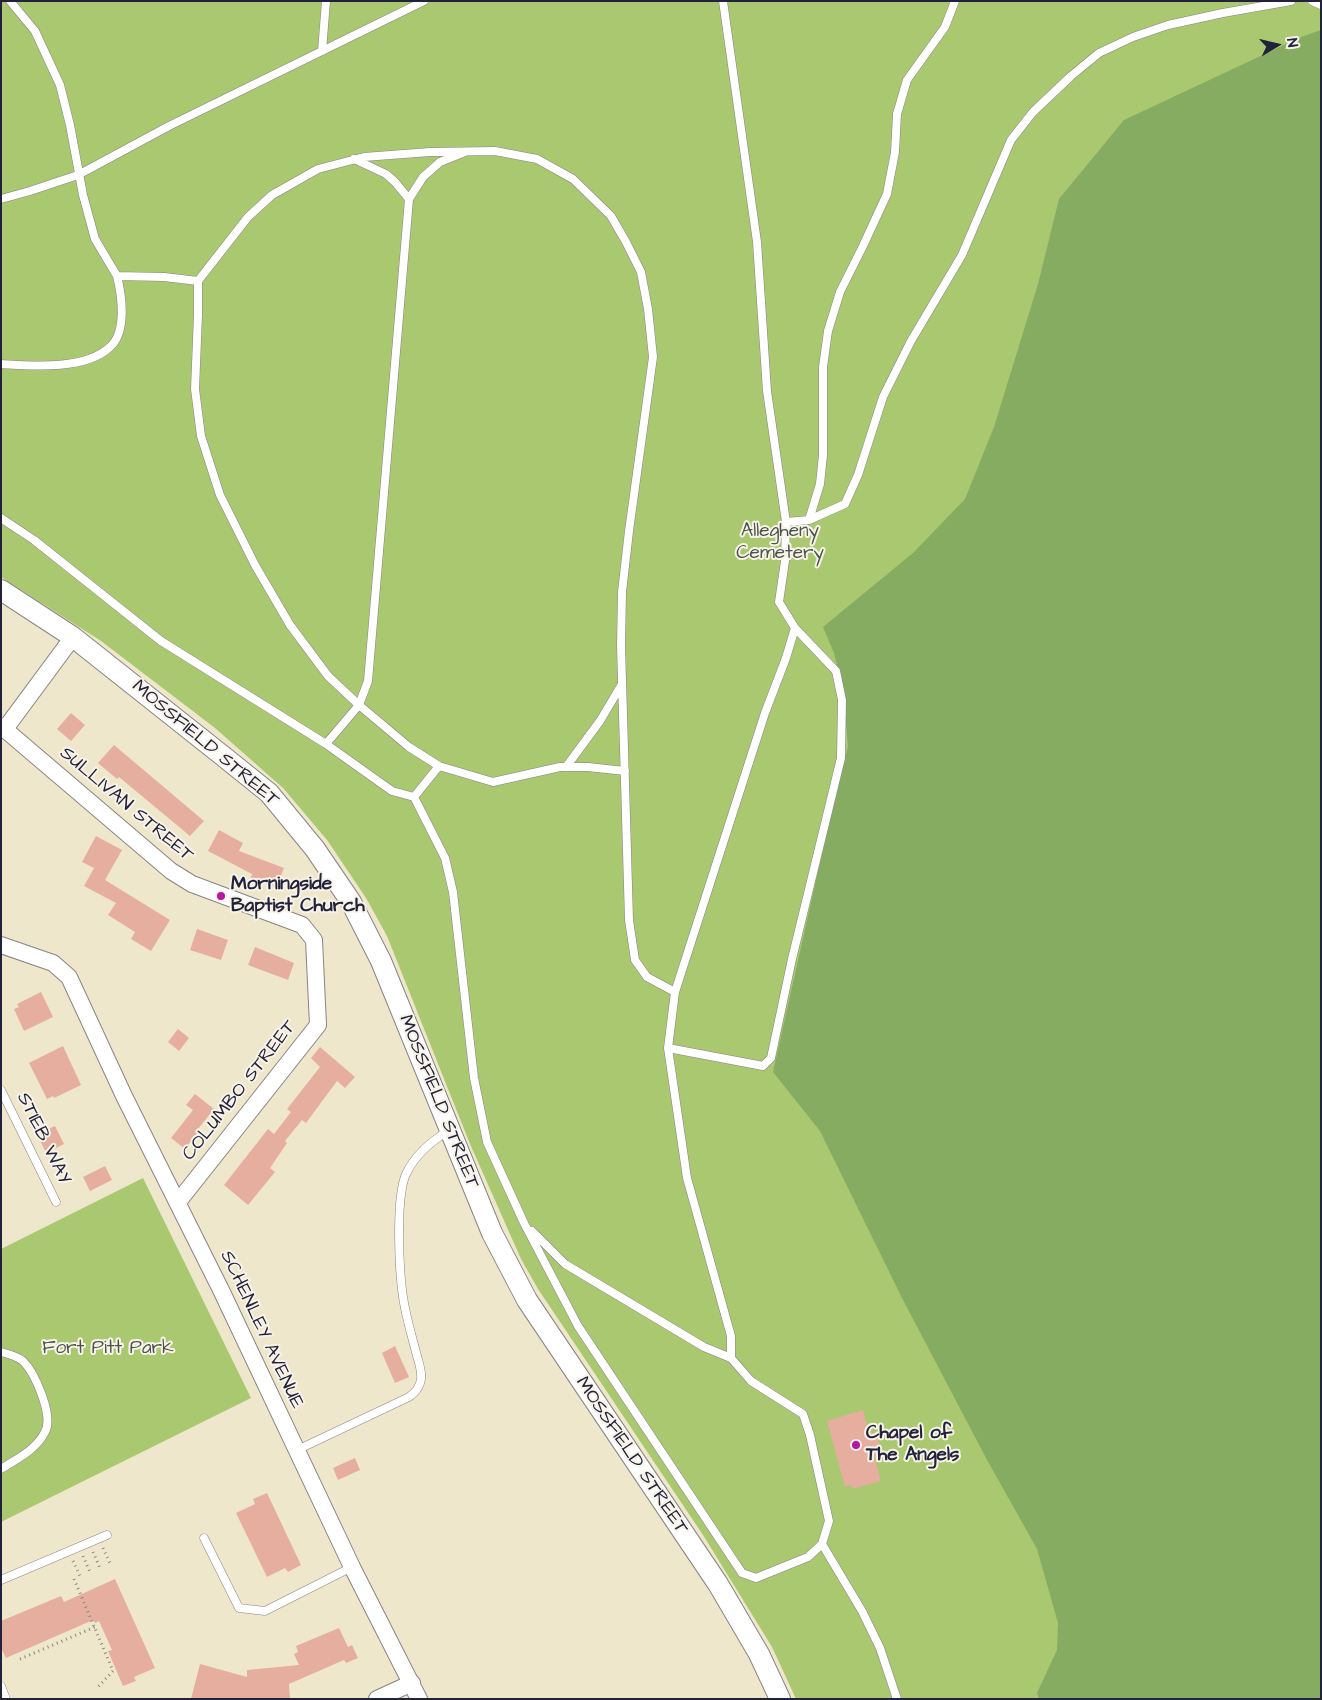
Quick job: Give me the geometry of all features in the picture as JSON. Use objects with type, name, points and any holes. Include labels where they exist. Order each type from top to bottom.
[{"type":"street","name":"MOSSFIELD STREET","points":[[1,590],[73,637],[269,793],[316,849],[351,902],[381,961],[492,1233],[527,1300],[718,1584],[758,1654],[780,1699]]},
{"type":"street","points":[[3,727],[73,637]]},
{"type":"street","name":"SULLIVAN STREET","points":[[3,727],[171,871],[192,884],[302,925],[314,940]]},
{"type":"street","name":"COLUMBO STREET","points":[[178,1202],[318,1025],[314,940]]},
{"type":"street","name":"SCHENLEY AVENUE","points":[[1,945],[53,963],[69,977],[124,1096],[178,1202],[352,1567],[419,1699]]},
{"type":"street","points":[[377,1699],[412,1683]]},
{"type":"lane","points":[[1,364],[58,365],[86,361],[111,347],[118,333],[122,315],[122,297],[117,276],[95,240],[78,175],[70,125],[60,85],[34,31],[10,1]]},
{"type":"lane","points":[[322,51],[326,1]]},
{"type":"lane","points":[[1,199],[78,175],[169,126],[424,1]]},
{"type":"lane","points":[[668,1048],[763,1066],[771,1058],[792,960],[841,758],[842,700],[836,671],[795,628],[779,602],[786,522],[767,391],[757,242],[724,1]]},
{"type":"lane","points":[[808,520],[820,484],[823,455],[823,367],[828,331],[840,292],[887,194],[895,152],[897,114],[908,80],[945,27],[955,1]]},
{"type":"lane","points":[[786,522],[808,520],[845,504],[858,476],[884,397],[911,341],[962,255],[1011,140],[1033,112],[1071,76],[1099,53],[1133,37],[1168,25],[1291,1]]},
{"type":"lane","points":[[1312,1],[1321,5]]},
{"type":"lane","points":[[625,771],[566,767],[493,782],[439,766],[409,747],[328,676],[290,625],[255,565],[220,495],[201,436],[195,389],[198,281],[248,217],[272,195],[318,169],[364,157],[430,152],[495,151],[537,159],[573,179],[611,216],[641,272],[648,309],[653,357],[622,592],[622,684],[625,771],[629,920],[635,960],[647,977],[675,992]]},
{"type":"lane","points":[[326,744],[359,705],[368,681],[409,199],[423,177],[440,162],[465,152]]},
{"type":"lane","points":[[354,159],[386,174],[396,182],[409,199]]},
{"type":"lane","points":[[117,276],[164,277],[198,281]]},
{"type":"lane","points":[[1,518],[34,540],[161,641],[326,744],[392,791],[414,797],[445,858],[453,892],[474,1078],[487,1142],[519,1212],[578,1326],[742,1573],[756,1578],[808,1556],[822,1544],[829,1521],[810,1435],[803,1414],[751,1380],[731,1358],[704,1347],[564,1264],[537,1237],[519,1212]]},
{"type":"lane","points":[[731,1358],[731,1336],[687,1178],[668,1048],[675,992],[765,713],[795,628]]},
{"type":"lane","points":[[566,767],[600,721],[622,684]]},
{"type":"lane","points":[[414,797],[439,766]]},
{"type":"lane","name":"STIEB WAY","points":[[1,1090],[56,1202]]},
{"type":"lane","points":[[296,1450],[408,1397],[416,1391],[420,1384],[421,1372],[404,1306],[400,1250],[401,1196],[406,1176],[417,1156],[434,1139],[450,1130]]},
{"type":"lane","points":[[1,1352],[22,1360],[35,1380],[47,1411],[47,1430],[34,1448],[1,1468]]},
{"type":"lane","points":[[1,1580],[107,1536]]},
{"type":"lane","points":[[204,1538],[239,1608],[265,1611],[352,1567]]},
{"type":"lane","points":[[822,1544],[873,1633],[897,1699]]},
{"type":"lane","points":[[1,1686],[6,1699]]},
{"type":"path","points":[[103,1548],[110,1564]]},
{"type":"path","points":[[93,1552],[100,1568]]},
{"type":"path","points":[[83,1556],[90,1572]]},
{"type":"path","points":[[73,1561],[80,1576]]},
{"type":"path","points":[[74,1579],[113,1671],[96,1689]]},
{"type":"path","points":[[20,1658],[95,1627]]},
{"type":"green space","name":"Allegheny Cemetery","points":[[1,1],[1321,1],[1321,1699],[796,1699],[772,1647],[703,1535],[538,1289],[521,1259],[470,1144],[387,936],[366,898],[327,840],[283,788],[215,728],[101,641],[1,577]]},
{"type":"green space","points":[[1321,30],[1321,1699],[1039,1699],[1037,1693],[1057,1650],[1058,1623],[1037,1549],[986,1458],[902,1298],[820,1131],[773,1072],[834,800],[848,747],[843,690],[834,653],[823,627],[913,553],[965,499],[994,427],[1038,284],[1059,199],[1124,120],[1301,37]]},
{"type":"green space","name":"Fort Pitt Park","points":[[143,1178],[251,1398],[1,1522],[1,1249]]},
{"type":"building","points":[[71,713],[85,725],[71,741],[57,729]]},
{"type":"building","points":[[114,745],[204,821],[190,836],[119,777],[117,779],[98,763]]},
{"type":"building","points":[[219,830],[243,843],[239,851],[284,868],[276,888],[251,878],[252,874],[208,851]]},
{"type":"building","points":[[96,836],[122,850],[105,880],[170,920],[151,951],[131,939],[135,932],[108,915],[116,903],[84,886],[94,868],[82,862]]},
{"type":"building","points":[[197,929],[228,940],[221,960],[190,950]]},
{"type":"building","points":[[255,947],[294,963],[288,980],[248,965]]},
{"type":"building","points":[[41,992],[53,1017],[24,1031],[14,1009],[19,1007],[17,1004]]},
{"type":"building","points":[[178,1029],[189,1038],[179,1051],[168,1042]]},
{"type":"building","points":[[63,1046],[81,1085],[54,1098],[53,1096],[47,1099],[29,1063]]},
{"type":"building","points":[[320,1047],[355,1077],[345,1088],[337,1081],[306,1123],[302,1120],[285,1141],[287,1143],[270,1168],[275,1172],[248,1205],[224,1185],[268,1129],[274,1134],[291,1112],[287,1109],[320,1067],[311,1058]]},
{"type":"building","points":[[195,1094],[214,1109],[185,1149],[171,1138],[193,1110],[186,1105]]},
{"type":"building","points":[[55,1126],[64,1144],[46,1153],[37,1134]]},
{"type":"building","points":[[105,1166],[112,1180],[90,1191],[83,1177]]},
{"type":"building","points":[[395,1346],[409,1377],[395,1383],[382,1353]]},
{"type":"building","name":"Chapel of The Angels","points":[[863,1410],[869,1434],[876,1432],[882,1456],[875,1458],[881,1481],[852,1489],[851,1485],[845,1487],[827,1421]]},
{"type":"building","points":[[355,1458],[360,1470],[338,1480],[333,1468]]},
{"type":"building","points":[[267,1493],[301,1565],[288,1572],[285,1568],[267,1577],[236,1513],[255,1504],[253,1499]]},
{"type":"building","points":[[115,1579],[155,1668],[134,1677],[136,1681],[123,1686],[108,1651],[112,1650],[99,1621],[95,1623],[93,1620],[6,1658],[1,1648],[1,1621],[61,1596],[64,1602]]},
{"type":"building","points":[[339,1628],[348,1647],[352,1645],[358,1658],[346,1663],[344,1660],[289,1684],[290,1699],[191,1699],[200,1664],[247,1677],[247,1670],[299,1665],[294,1654],[298,1652],[296,1646]]},
{"type":"place","name":"Morningside Baptist Church","points":[[221,896]]},
{"type":"place","name":"Chapel of The Angels","points":[[856,1445]]}]
